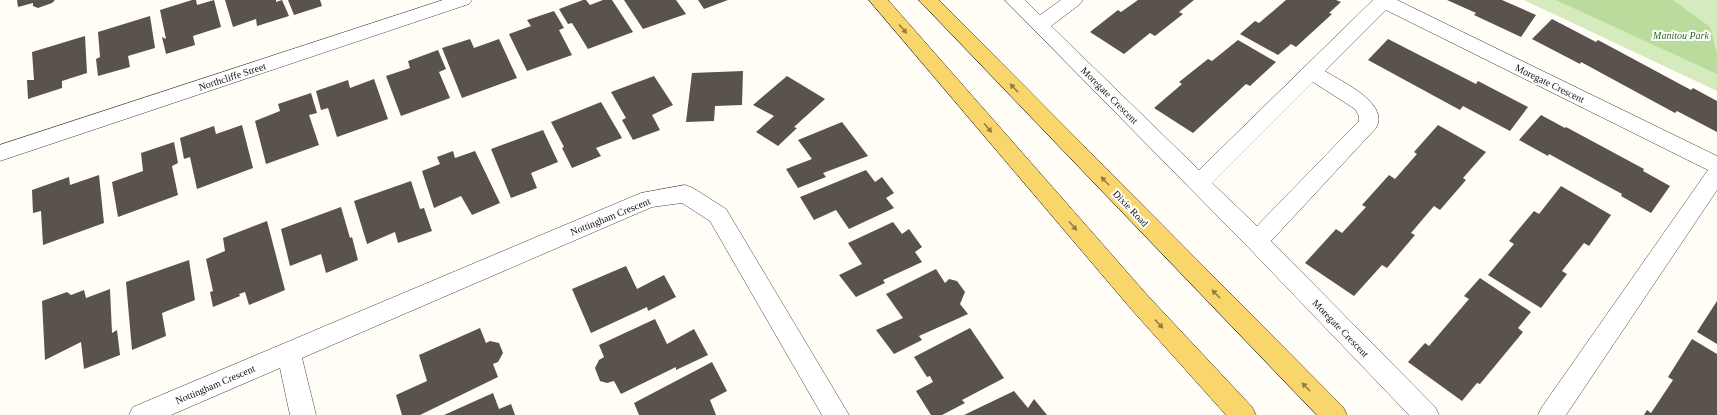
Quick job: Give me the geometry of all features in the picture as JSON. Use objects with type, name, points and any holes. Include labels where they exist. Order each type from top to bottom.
[{"type":"main road","points":[[878,0],[1140,303],[1243,415]]},
{"type":"main road","name":"Dixie Road","points":[[928,0],[1334,415]]},
{"type":"street","name":"Northcliffe Street","points":[[0,153],[463,0]]},
{"type":"street","name":"Moregate Crescent","points":[[1014,0],[1257,241],[1426,415]]},
{"type":"street","points":[[1039,25],[1074,0]]},
{"type":"street","name":"Moregate Crescent","points":[[1199,183],[1383,1],[1717,164]]},
{"type":"street","points":[[1257,241],[1369,123],[1370,115],[1362,104],[1312,72]]},
{"type":"street","points":[[1551,415],[1717,174]]},
{"type":"street","name":"Nottingham Crescent","points":[[142,415],[649,199],[685,194],[718,215],[836,415]]},
{"type":"street","points":[[289,353],[303,415]]},
{"type":"green space","name":"Manitou Park","points":[[1524,0],[1717,0],[1717,91]]},
{"type":"green space","points":[[1556,0],[1673,0],[1710,27],[1717,54],[1717,74]]},
{"type":"building","points":[[17,0],[55,0],[52,3],[38,8],[33,6],[33,3],[18,7]]},
{"type":"building","points":[[196,0],[197,5],[214,0],[221,27],[193,36],[195,45],[166,54],[162,37],[166,39],[160,10]]},
{"type":"building","points":[[225,0],[276,0],[276,2],[282,0],[289,16],[257,26],[256,19],[233,27]]},
{"type":"building","points":[[288,0],[320,0],[322,6],[294,15]]},
{"type":"building","points":[[586,0],[590,5],[603,0],[612,0],[633,32],[588,49],[572,23],[568,24],[559,9]]},
{"type":"building","points":[[624,0],[676,0],[686,14],[643,29]]},
{"type":"building","points":[[698,0],[728,0],[704,9]]},
{"type":"building","points":[[1138,0],[1194,0],[1179,12],[1183,14],[1155,36],[1150,33],[1124,54],[1090,32],[1118,10],[1121,12]]},
{"type":"building","points":[[1286,0],[1336,0],[1341,2],[1329,13],[1332,14],[1296,47],[1291,44],[1278,55],[1240,34],[1255,21],[1259,23]]},
{"type":"building","points":[[1447,0],[1502,0],[1536,15],[1521,37],[1474,15],[1476,13]]},
{"type":"building","points":[[554,11],[564,28],[559,30],[572,55],[527,71],[509,34],[531,26],[527,20]]},
{"type":"building","points":[[150,16],[155,48],[128,56],[130,67],[98,76],[96,59],[100,57],[98,32]]},
{"type":"building","points":[[1552,19],[1596,42],[1598,40],[1691,90],[1693,88],[1717,101],[1717,132],[1677,111],[1675,113],[1581,62],[1580,64],[1532,39]]},
{"type":"building","points":[[85,36],[87,73],[62,81],[62,88],[28,99],[27,80],[34,80],[32,52]]},
{"type":"building","points":[[470,39],[474,48],[499,39],[517,78],[462,98],[442,48]]},
{"type":"building","points":[[1388,39],[1476,84],[1478,81],[1528,107],[1510,131],[1463,106],[1460,110],[1368,60]]},
{"type":"building","points":[[1238,40],[1276,62],[1250,86],[1246,84],[1193,133],[1154,108],[1182,84],[1179,82],[1208,59],[1212,61]]},
{"type":"building","points":[[438,50],[446,69],[439,72],[450,98],[401,116],[386,76],[410,68],[408,61]]},
{"type":"building","points":[[743,71],[742,105],[715,106],[714,121],[686,122],[692,73]]},
{"type":"building","points":[[654,76],[673,105],[652,115],[660,130],[633,140],[622,120],[626,118],[611,92]]},
{"type":"building","points":[[787,76],[825,99],[794,127],[797,128],[778,146],[756,132],[774,116],[753,105]]},
{"type":"building","points":[[374,79],[388,119],[337,137],[328,108],[321,110],[316,91],[348,80],[350,88]]},
{"type":"building","points":[[311,93],[317,113],[309,115],[319,145],[266,164],[255,121],[280,111],[278,104]]},
{"type":"building","points":[[601,102],[622,138],[596,148],[601,156],[572,168],[562,148],[564,147],[551,122]]},
{"type":"building","points":[[1541,115],[1644,169],[1643,171],[1670,186],[1651,213],[1621,196],[1622,194],[1549,154],[1548,156],[1519,140]]},
{"type":"building","points":[[842,122],[868,156],[823,173],[826,177],[798,188],[786,169],[812,159],[798,140]]},
{"type":"building","points":[[242,125],[253,168],[197,189],[190,157],[184,159],[180,138],[214,126],[216,134]]},
{"type":"building","points":[[1438,125],[1486,152],[1463,178],[1466,180],[1440,210],[1434,206],[1411,233],[1415,235],[1387,268],[1382,265],[1354,296],[1305,263],[1336,229],[1342,233],[1366,207],[1362,205],[1389,175],[1395,179],[1417,154],[1414,152]]},
{"type":"building","points":[[543,130],[558,162],[531,173],[537,188],[511,198],[491,149]]},
{"type":"building","points":[[174,142],[178,163],[172,166],[178,195],[118,217],[112,182],[143,171],[141,153]]},
{"type":"building","points":[[453,151],[455,158],[475,151],[500,203],[472,215],[461,196],[434,208],[422,171],[440,164],[437,157]]},
{"type":"building","points":[[866,170],[875,182],[882,177],[894,193],[886,198],[894,208],[849,229],[836,210],[814,220],[800,197]]},
{"type":"building","points":[[99,175],[104,223],[43,245],[41,211],[33,213],[32,190],[69,177],[70,185]]},
{"type":"building","points":[[411,181],[420,209],[424,208],[432,231],[398,243],[395,232],[367,244],[354,201]]},
{"type":"building","points":[[1561,186],[1611,215],[1589,246],[1584,243],[1562,271],[1567,274],[1541,308],[1488,275],[1514,244],[1509,241],[1534,211],[1539,214]]},
{"type":"building","points":[[341,207],[350,238],[352,237],[358,260],[326,273],[321,254],[290,266],[281,229]]},
{"type":"building","points":[[267,221],[285,290],[249,305],[245,292],[239,294],[240,296],[213,307],[210,292],[213,291],[206,259],[225,251],[223,238]]},
{"type":"building","points":[[893,222],[902,234],[909,229],[922,247],[915,252],[922,262],[883,280],[885,283],[856,297],[839,275],[862,264],[848,243]]},
{"type":"building","points":[[189,260],[195,300],[162,313],[166,336],[132,350],[126,282]]},
{"type":"building","points":[[626,266],[637,289],[664,275],[676,297],[648,311],[647,307],[591,333],[572,289]]},
{"type":"building","points":[[936,269],[945,283],[949,279],[957,281],[965,292],[960,304],[968,314],[919,336],[922,340],[894,354],[876,330],[903,318],[886,294]]},
{"type":"building","points":[[1480,278],[1531,312],[1518,328],[1523,332],[1480,384],[1477,383],[1462,401],[1408,362],[1425,343],[1429,346],[1469,299],[1464,296]]},
{"type":"building","points":[[110,289],[112,333],[117,330],[120,355],[84,369],[81,342],[45,360],[42,301],[67,292],[71,295],[84,290],[86,298]]},
{"type":"building","points":[[1717,301],[1717,344],[1697,332]]},
{"type":"building","points":[[655,319],[667,344],[694,329],[708,355],[676,370],[676,367],[621,394],[614,381],[607,383],[600,381],[595,368],[599,360],[604,357],[599,345]]},
{"type":"building","points":[[480,328],[486,343],[490,341],[499,343],[503,353],[498,362],[493,364],[498,377],[420,415],[402,415],[396,395],[427,381],[419,355]]},
{"type":"building","points":[[970,328],[1004,378],[962,400],[965,403],[942,415],[931,415],[916,391],[933,382],[930,376],[927,377],[914,357]]},
{"type":"building","points":[[1692,339],[1717,354],[1717,415],[1644,415],[1647,410],[1651,413],[1673,380],[1668,377]]},
{"type":"building","points":[[712,362],[727,391],[710,400],[716,415],[639,415],[634,403]]},
{"type":"building","points":[[1014,391],[1028,408],[1034,399],[1047,415],[964,415]]},
{"type":"building","points":[[493,393],[499,409],[511,404],[515,415],[444,415]]}]
